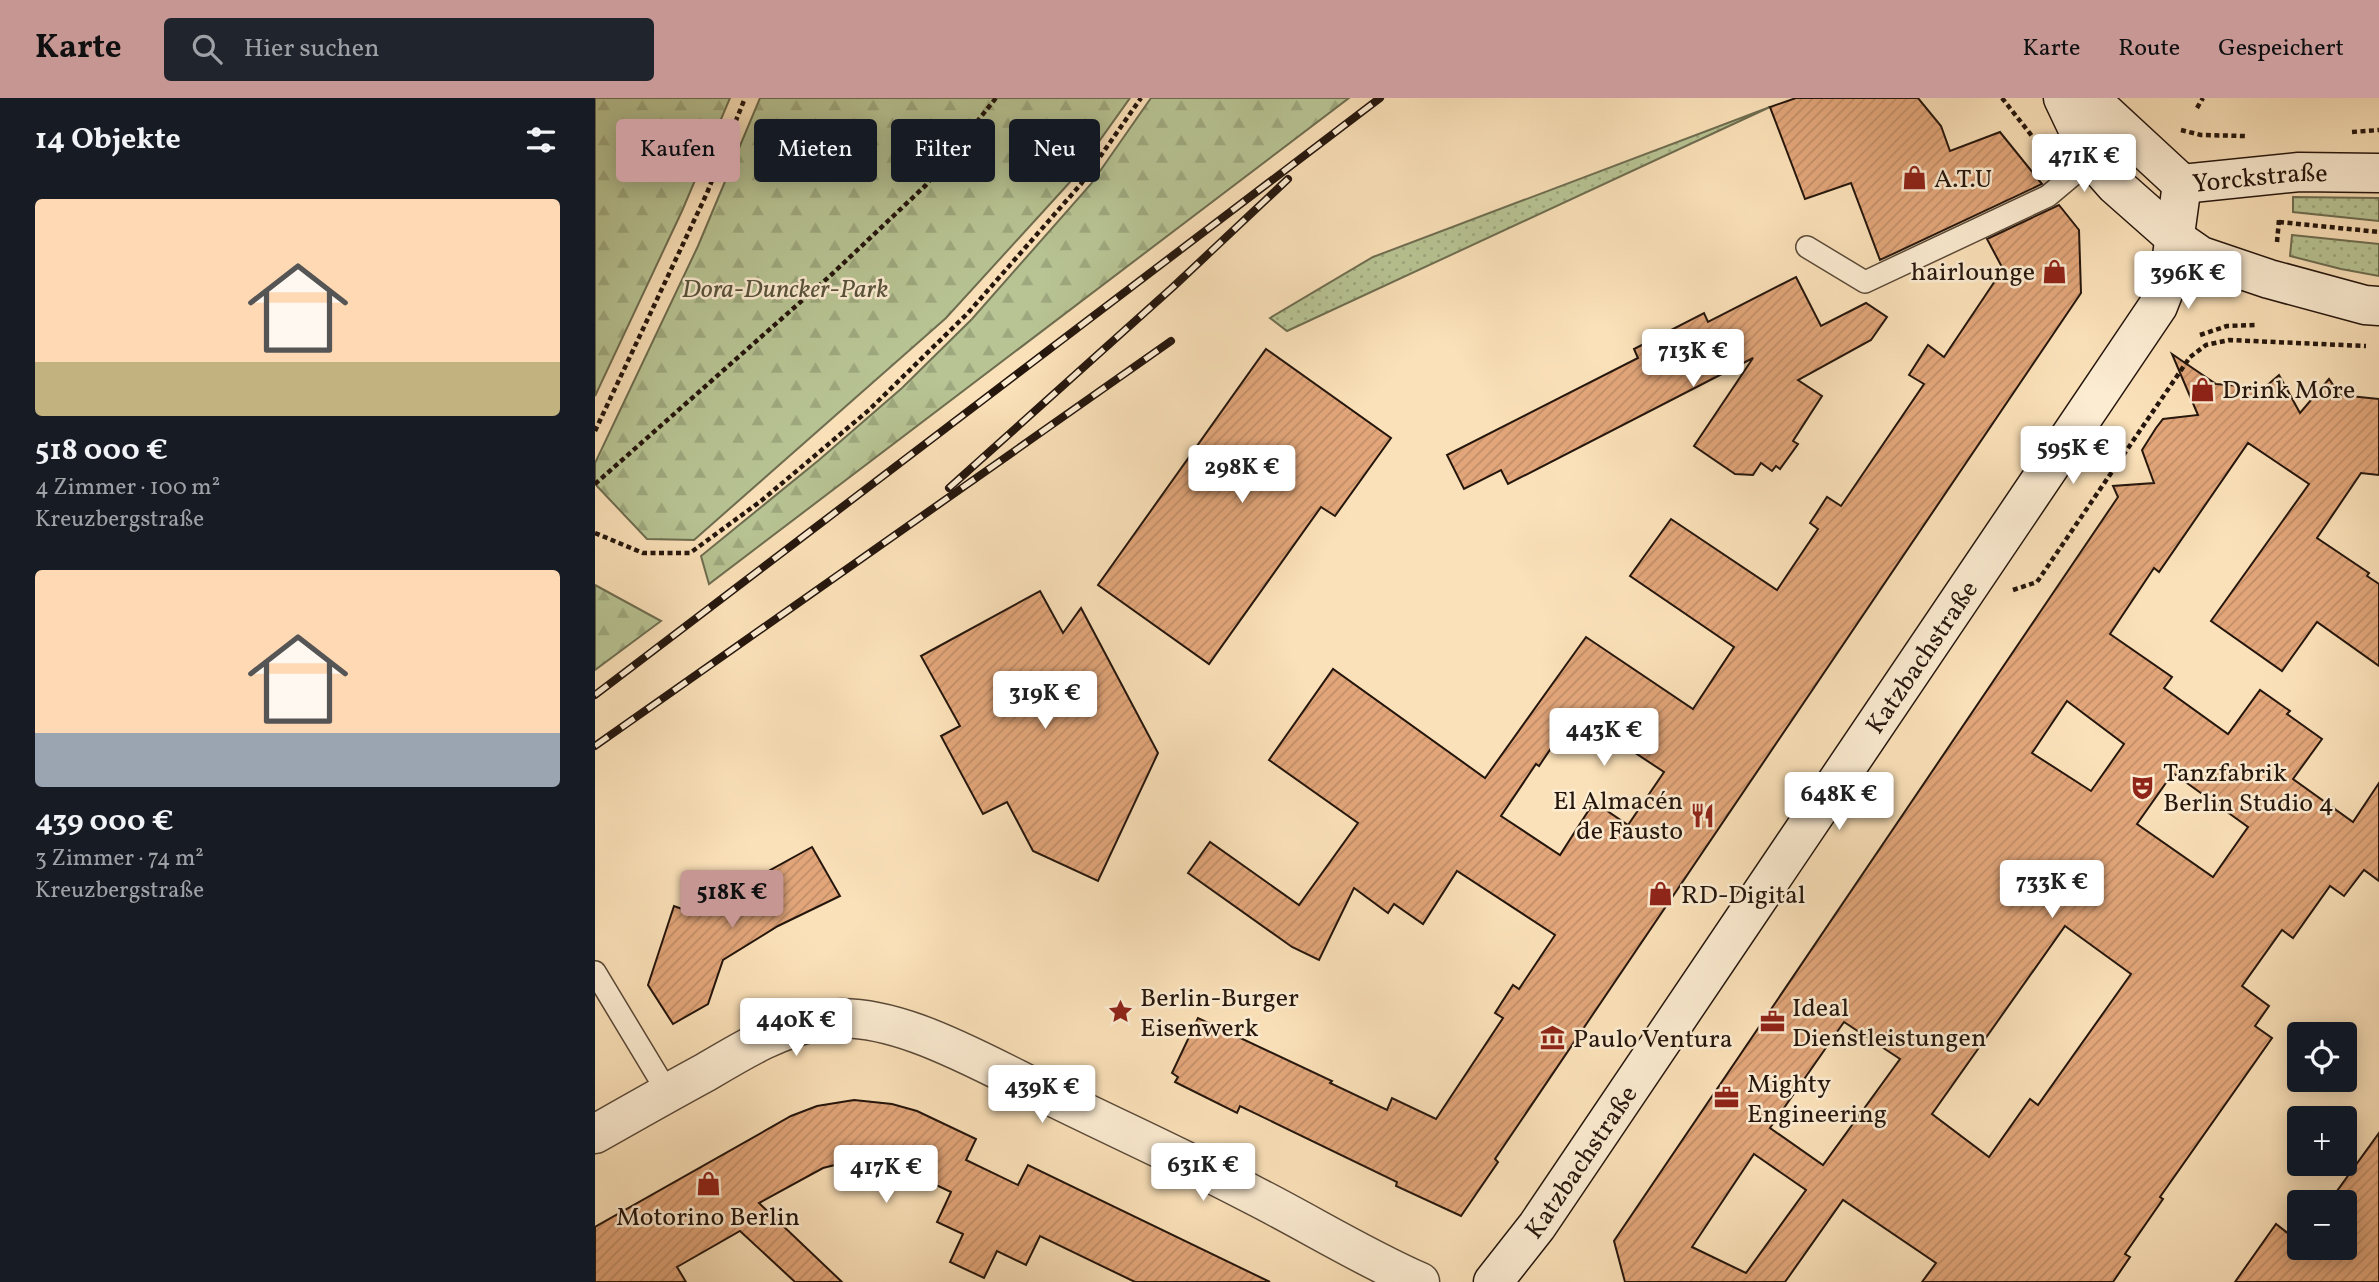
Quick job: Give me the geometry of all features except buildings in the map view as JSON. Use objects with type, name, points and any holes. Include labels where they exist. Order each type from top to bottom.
[{"type":"main road","points":[[2063,98],[2092,159],[2115,185],[2175,238],[2200,256],[2269,279],[2365,305],[2379,306]]},
{"type":"main road","name":"Yorckstraße","points":[[2089,98],[2182,184],[2299,172],[2379,173]]},
{"type":"main road","name":"Katzbachstraße","points":[[1493,1282],[1537,1226],[2158,306],[2169,278],[2182,184]]},
{"type":"main road","points":[[595,1134],[758,1042],[791,1028],[825,1020],[856,1019],[881,1022],[932,1040],[992,1068],[1254,1195],[1376,1263],[1420,1282]]},
{"type":"lane","points":[[1807,247],[1865,282],[2048,197],[2092,159]]},
{"type":"lane","points":[[595,972],[668,1093]]},
{"type":"path","points":[[595,431],[707,193],[745,98]]},
{"type":"path","points":[[595,484],[831,275],[917,194],[996,98]]},
{"type":"path","points":[[595,533],[643,553],[690,553],[761,501],[869,410],[968,313],[1081,184],[1141,98]]},
{"type":"path","points":[[2197,108],[2203,98]]},
{"type":"path","points":[[2201,135],[2252,136]]},
{"type":"path","points":[[2277,251],[2279,210]]},
{"type":"path","points":[[2279,222],[2379,232]]},
{"type":"path","points":[[2200,335],[2227,327],[2255,324]]},
{"type":"path","points":[[1972,583],[1994,592],[2017,590],[2037,582],[2190,356],[2206,345],[2229,341],[2373,346]]},
{"type":"green space","points":[[595,98],[730,98],[721,119],[616,119],[616,182],[694,182],[595,396]]},
{"type":"green space","name":"Dora-Duncker-Park","points":[[760,98],[1130,98],[1100,140],[1100,119],[1009,119],[1009,182],[1070,182],[946,318],[694,540],[647,539],[595,484],[595,463],[698,246],[725,182],[740,182],[740,146]]},
{"type":"green space","points":[[1151,98],[1349,98],[709,584],[701,556],[902,388],[972,319],[1092,182],[1100,182],[1100,171]]},
{"type":"green space","points":[[1770,107],[1287,331],[1270,318],[1373,257]]},
{"type":"green space","points":[[2293,197],[2379,198],[2379,221],[2293,212]]},
{"type":"green space","points":[[2292,235],[2379,244],[2379,276],[2290,256]]},
{"type":"green space","points":[[595,585],[661,621],[595,670]]},
{"type":"railway","points":[[595,695],[1380,98]]},
{"type":"railway","points":[[949,488],[1173,287],[1288,179]]},
{"type":"railway","points":[[595,746],[1171,341]]},
{"type":"place","name":"A.T.U","points":[[1914,178]]},
{"type":"place","name":"hairlounge","points":[[2055,271]]},
{"type":"place","name":"Drink More","points":[[2202,389]]},
{"type":"place","name":"Tanzfabrik Berlin Studio 4","points":[[2143,787]]},
{"type":"place","name":"El Almacén de Fausto","points":[[1703,815]]},
{"type":"place","name":"RD-Digital","points":[[1661,894]]},
{"type":"place","name":"Berlin-Burger Eisenwerk","points":[[1120,1012]]},
{"type":"place","name":"Ideal Dienstleistungen","points":[[1772,1022]]},
{"type":"place","name":"Paulo Ventura","points":[[1553,1038]]},
{"type":"place","name":"Mighty Engineering","points":[[1727,1098]]},
{"type":"place","name":"Motorino Berlin","points":[[708,1184]]}]
